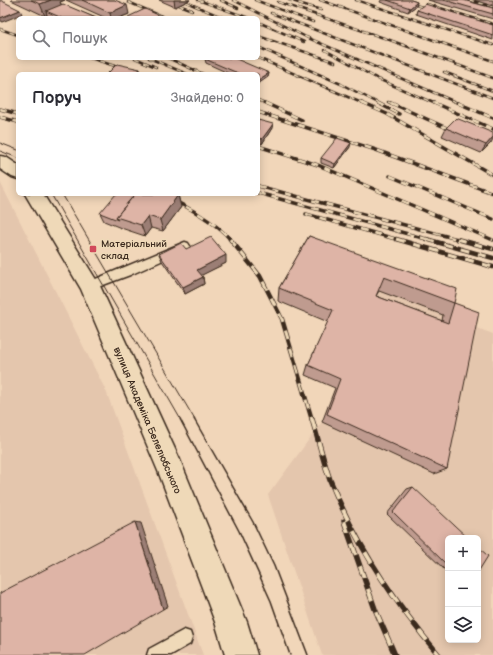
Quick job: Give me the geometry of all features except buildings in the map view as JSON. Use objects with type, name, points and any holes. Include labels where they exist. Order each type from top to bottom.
[{"type":"street","points":[[0,161],[16,171]]},
{"type":"street","name":"вулиця Академіка Белелюбського","points":[[35,196],[90,286],[171,469],[230,622],[241,655]]},
{"type":"lane","points":[[90,286],[185,246]]},
{"type":"lane","points":[[155,655],[184,638]]},
{"type":"shaded area","points":[[0,182],[106,391],[203,655],[0,655]]},
{"type":"shaded area","points":[[377,290],[493,334],[493,655],[322,655],[268,495],[322,422],[335,388],[305,375],[328,322]]},
{"type":"tram line","points":[[0,143],[16,149]]},
{"type":"tram line","points":[[0,151],[16,157]]},
{"type":"tram line","points":[[52,196],[181,420]]},
{"type":"tram line","points":[[63,196],[195,420]]},
{"type":"tram line","points":[[180,419],[239,531],[271,601],[290,655]]},
{"type":"tram line","points":[[194,419],[253,522],[274,566],[308,655]]},
{"type":"railway","points":[[198,0],[243,16]]},
{"type":"railway","points":[[220,0],[238,8]]},
{"type":"railway","points":[[233,0],[306,37],[460,104]]},
{"type":"railway","points":[[255,0],[313,22]]},
{"type":"railway","points":[[289,0],[321,10]]},
{"type":"railway","points":[[320,0],[493,61]]},
{"type":"railway","points":[[356,0],[493,45]]},
{"type":"railway","points":[[398,0],[433,10]]},
{"type":"railway","points":[[469,0],[493,7]]},
{"type":"railway","points":[[128,2],[161,16]]},
{"type":"railway","points":[[186,2],[219,16]]},
{"type":"railway","points":[[278,2],[387,39],[493,78]]},
{"type":"railway","points":[[427,4],[493,24]]},
{"type":"railway","points":[[179,5],[192,10]]},
{"type":"railway","points":[[271,13],[493,98]]},
{"type":"railway","points":[[260,23],[304,42]]},
{"type":"railway","points":[[0,29],[16,34]]},
{"type":"railway","points":[[260,37],[335,62]]},
{"type":"railway","points":[[260,48],[341,84],[380,104]]},
{"type":"railway","points":[[325,50],[378,79],[436,104]]},
{"type":"railway","points":[[260,59],[364,104]]},
{"type":"railway","points":[[96,60],[134,72]]},
{"type":"railway","points":[[140,60],[156,67]]},
{"type":"railway","points":[[154,60],[182,72]]},
{"type":"railway","points":[[172,60],[199,72]]},
{"type":"railway","points":[[444,72],[493,91]]},
{"type":"railway","points":[[260,101],[267,104]]},
{"type":"railway","points":[[388,102],[393,104]]},
{"type":"railway","points":[[265,103],[302,120]]},
{"type":"railway","points":[[362,103],[387,114],[493,175]]},
{"type":"railway","points":[[378,103],[399,114]]},
{"type":"railway","points":[[391,103],[449,129]]},
{"type":"railway","points":[[434,103],[493,129]]},
{"type":"railway","points":[[458,103],[493,118]]},
{"type":"railway","points":[[0,109],[16,113]]},
{"type":"railway","points":[[260,113],[376,150],[493,193]]},
{"type":"railway","points":[[0,117],[16,121]]},
{"type":"railway","points":[[260,147],[318,165],[493,240]]},
{"type":"railway","points":[[390,176],[493,219]]},
{"type":"railway","points":[[260,187],[461,240]]},
{"type":"railway","points":[[260,194],[430,240]]},
{"type":"railway","points":[[165,196],[207,220],[230,239]]},
{"type":"railway","points":[[306,214],[399,240]]},
{"type":"railway","points":[[230,239],[260,276],[282,319],[312,420]]},
{"type":"railway","points":[[396,239],[493,267]]},
{"type":"railway","points":[[426,239],[493,258]]},
{"type":"railway","points":[[457,239],[493,249]]},
{"type":"railway","points":[[312,419],[330,480],[340,504],[364,550],[377,572],[422,635],[439,655]]},
{"type":"railway","points":[[344,521],[375,609],[395,655]]},
{"type":"place","name":"Матеріальний склад","points":[[93,249]]}]
